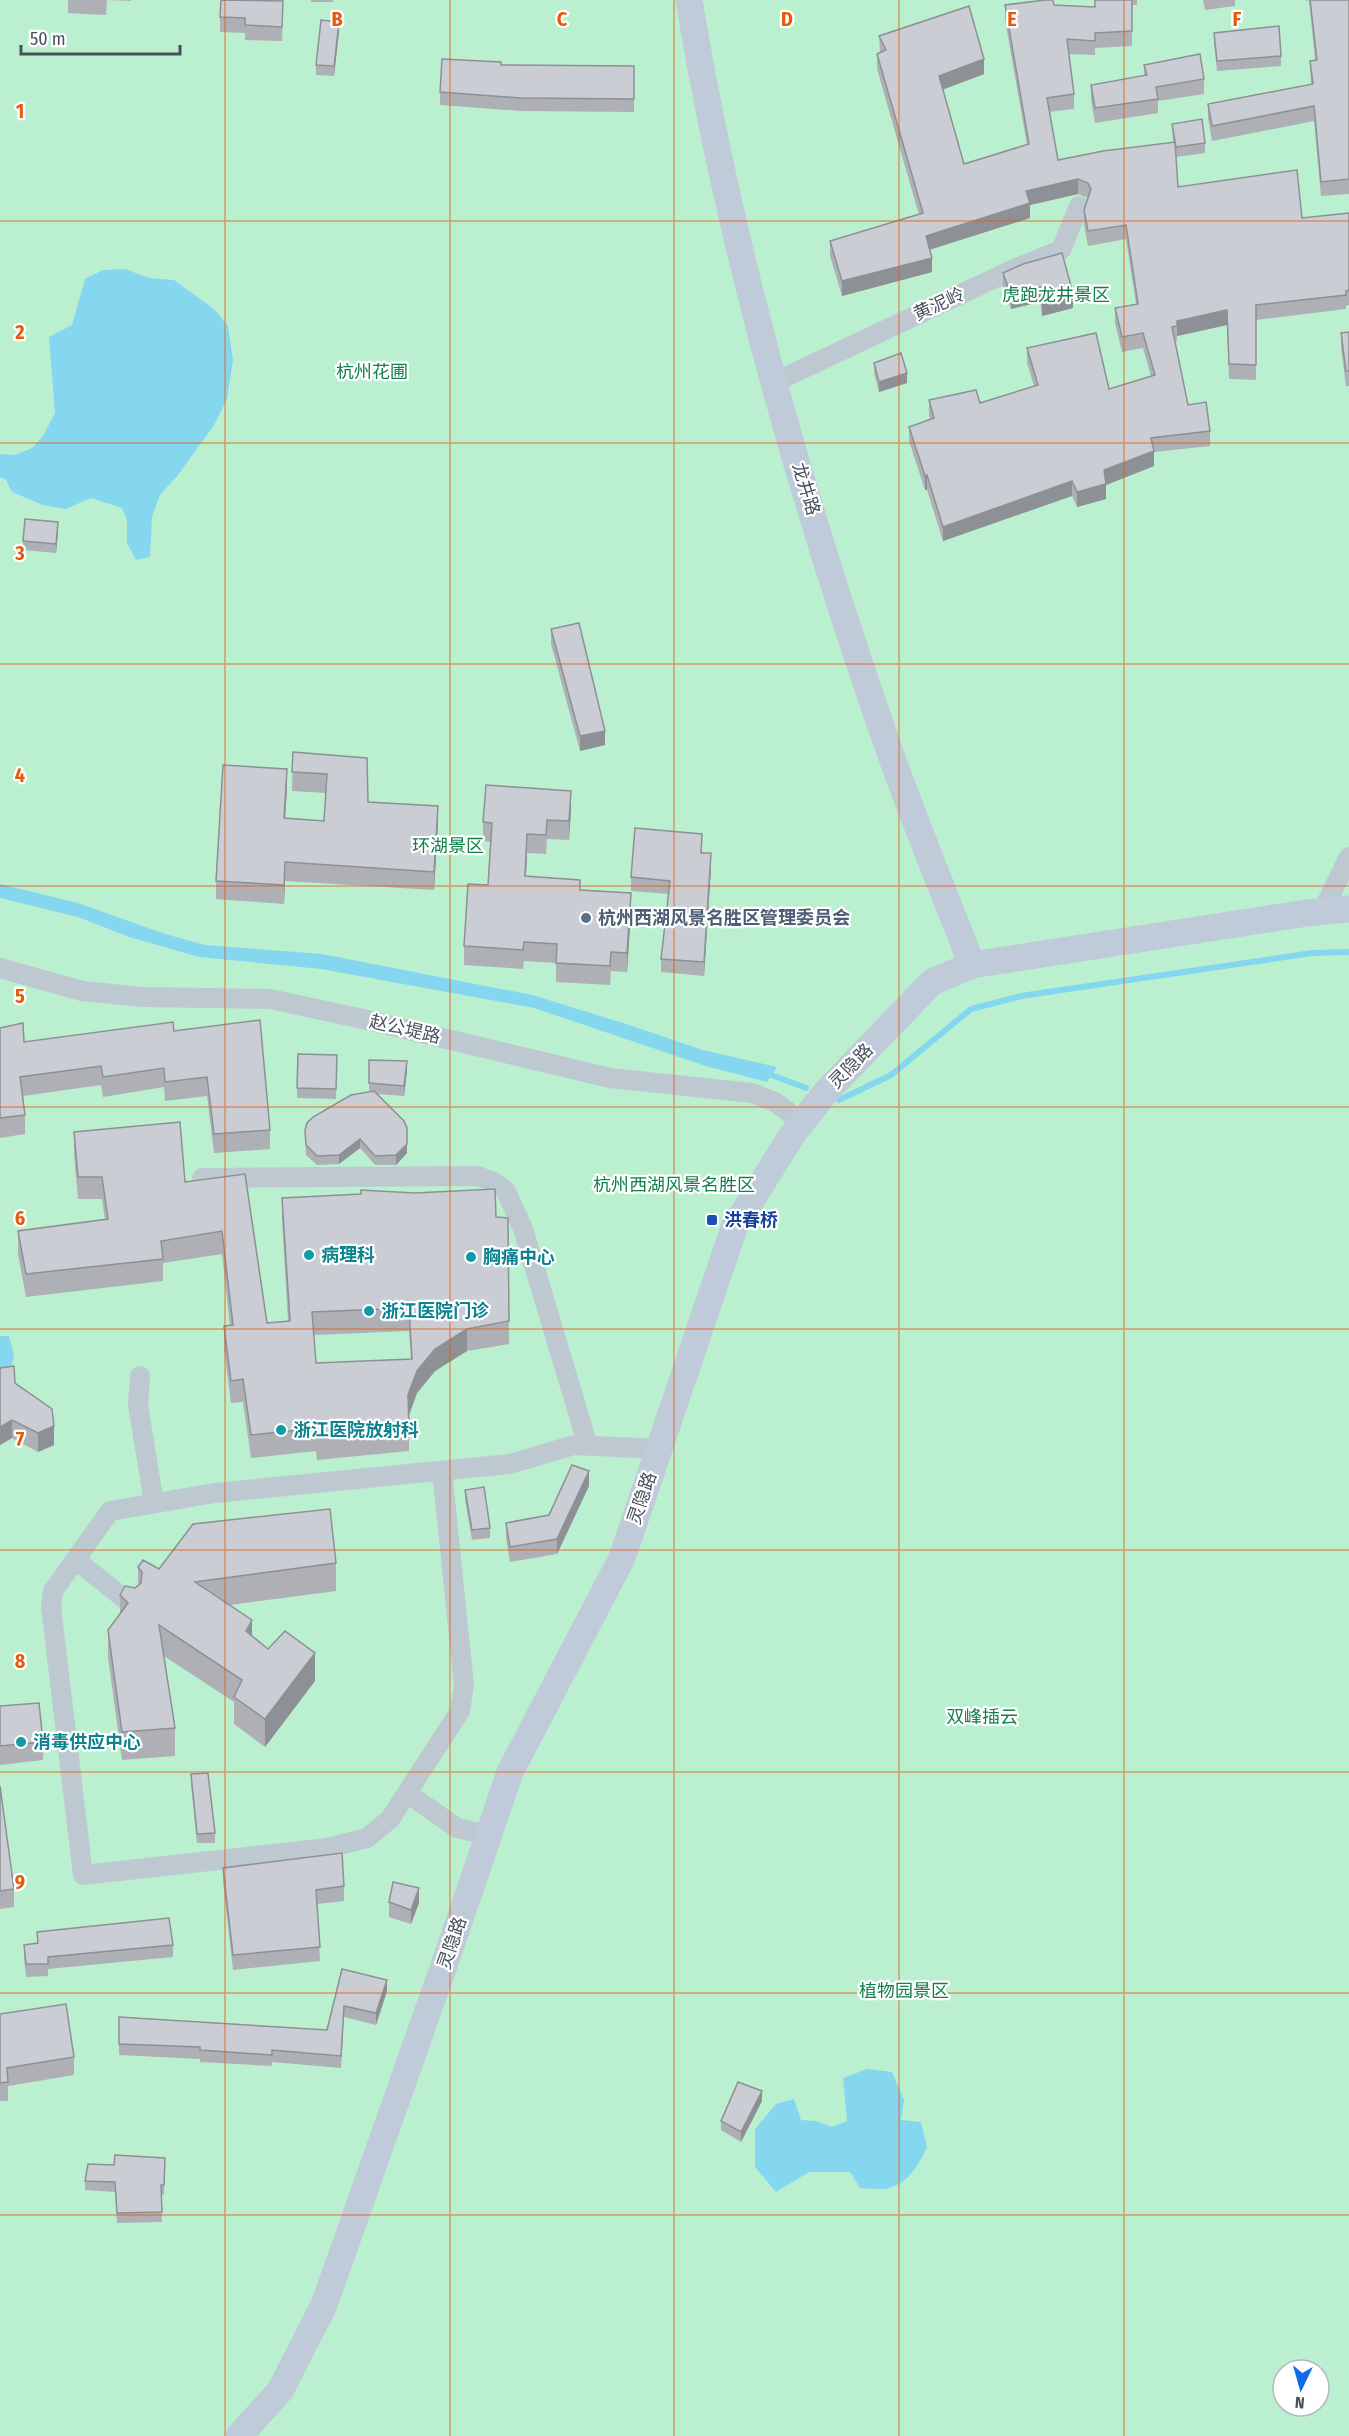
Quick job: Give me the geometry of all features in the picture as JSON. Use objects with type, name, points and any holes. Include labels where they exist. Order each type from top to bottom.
[{"type":"main road","name":"龙井路","points":[[689,0],[722,177],[775,382],[829,567],[885,739],[972,964]]},
{"type":"main road","name":"灵隐路","points":[[242,2435],[280,2391],[324,2305],[510,1772],[622,1558],[734,1228],[802,1122],[826,1092],[932,982],[972,964],[1349,909]]},
{"type":"street","name":"黄泥岭","points":[[775,382],[1014,269],[1061,250],[1079,206]]},
{"type":"street","points":[[1322,912],[1349,857]]},
{"type":"street","name":"赵公堤路","points":[[0,969],[82,992],[142,997],[270,999],[610,1078],[752,1093],[775,1102],[802,1122]]},
{"type":"street","points":[[202,1178],[478,1176],[495,1182],[506,1191],[523,1229],[588,1446]]},
{"type":"street","points":[[140,1376],[138,1405],[154,1503]]},
{"type":"street","points":[[442,1471],[464,1685],[460,1711],[390,1819],[367,1838],[327,1848],[83,1875],[51,1607],[53,1591],[110,1511],[215,1493],[510,1464],[574,1445],[659,1449]]},
{"type":"street","points":[[76,1560],[131,1604]]},
{"type":"street","points":[[407,1793],[457,1828],[488,1835]]},
{"type":"green space","name":"杭州西湖风景名胜区","points":[[0,0],[1349,0],[1349,2436],[0,2436]]},
{"type":"water","points":[[125,269],[149,278],[174,280],[214,309],[228,326],[233,360],[227,399],[214,425],[178,475],[160,495],[152,517],[150,557],[136,560],[127,543],[127,520],[122,508],[91,498],[66,509],[43,505],[12,492],[6,480],[0,477],[0,454],[15,455],[32,448],[43,436],[55,413],[49,337],[72,325],[85,279],[103,270]]},
{"type":"water","points":[[0,884],[78,903],[165,934],[205,945],[322,954],[532,995],[703,1050],[777,1067],[767,1082],[706,1066],[534,1008],[321,969],[199,957],[129,937],[78,917],[0,898]]},
{"type":"water","points":[[0,1336],[9,1336],[14,1354],[11,1371],[0,1375]]},
{"type":"water","points":[[867,2069],[892,2072],[904,2100],[901,2120],[921,2122],[927,2147],[912,2172],[896,2186],[879,2189],[860,2188],[850,2172],[809,2172],[776,2192],[755,2167],[755,2129],[776,2104],[794,2099],[801,2120],[816,2121],[832,2127],[847,2121],[843,2078]]},
{"type":"building","points":[[221,0],[283,1],[282,27],[245,25],[245,18],[220,17]]},
{"type":"building","points":[[1053,0],[1054,5],[1095,7],[1095,0],[1132,0],[1132,31],[1095,33],[1095,41],[1067,39],[1074,94],[1047,98],[1058,160],[1103,151],[1175,142],[1178,187],[1297,170],[1302,218],[1349,213],[1349,290],[1346,291],[1346,295],[1256,305],[1256,365],[1229,364],[1227,310],[1177,321],[1177,326],[1172,327],[1188,405],[1206,402],[1210,431],[1151,438],[1154,451],[1104,470],[1106,484],[1077,492],[1072,481],[943,527],[909,427],[934,418],[929,400],[976,390],[980,403],[1038,385],[1027,348],[1096,333],[1109,389],[1155,375],[1143,333],[1122,337],[1115,308],[1138,304],[1126,225],[1088,231],[1084,210],[1091,189],[1088,183],[1078,179],[1026,191],[1030,203],[926,236],[932,258],[842,281],[830,241],[923,213],[877,54],[886,50],[879,36],[969,6],[984,59],[939,76],[964,164],[1029,144],[1005,5]]},
{"type":"building","points":[[1310,0],[1349,0],[1349,179],[1321,182],[1314,106],[1212,126],[1208,104],[1313,84],[1310,61],[1317,60]]},
{"type":"building","points":[[321,20],[339,22],[334,66],[316,65]]},
{"type":"building","points":[[1279,26],[1281,56],[1217,61],[1214,33]]},
{"type":"building","points":[[1200,54],[1204,79],[1156,87],[1158,99],[1095,108],[1091,85],[1147,75],[1144,65]]},
{"type":"building","points":[[442,59],[501,62],[501,65],[634,66],[634,99],[521,98],[440,92]]},
{"type":"building","points":[[1202,119],[1205,143],[1176,147],[1172,124]]},
{"type":"building","points":[[1062,253],[1073,293],[1042,301],[1040,287],[1011,295],[1003,273],[1023,264]]},
{"type":"building","points":[[1349,332],[1349,371],[1346,371],[1341,333]]},
{"type":"building","points":[[901,353],[907,373],[879,382],[874,363]]},
{"type":"building","points":[[25,519],[58,522],[56,544],[23,541]]},
{"type":"building","points":[[579,623],[605,731],[580,736],[551,629]]},
{"type":"building","points":[[293,752],[367,758],[368,802],[438,806],[434,872],[285,862],[284,885],[216,881],[223,765],[287,769],[284,818],[324,821],[327,774],[292,772]]},
{"type":"building","points":[[486,785],[571,791],[569,821],[547,820],[546,835],[527,834],[525,876],[580,880],[580,890],[631,893],[627,953],[611,952],[610,966],[556,963],[557,944],[524,942],[523,950],[464,946],[468,884],[488,885],[492,823],[483,822]]},
{"type":"building","points":[[635,828],[702,834],[701,853],[711,853],[704,962],[661,959],[670,881],[631,877]]},
{"type":"building","points":[[260,1020],[270,1130],[214,1134],[207,1077],[165,1082],[164,1068],[103,1077],[101,1066],[20,1077],[25,1115],[0,1118],[0,1028],[23,1023],[24,1042],[173,1022],[174,1031]]},
{"type":"building","points":[[298,1054],[337,1055],[336,1089],[297,1088]]},
{"type":"building","points":[[369,1060],[407,1061],[404,1086],[369,1083]]},
{"type":"building","points":[[374,1091],[404,1121],[407,1128],[407,1144],[396,1155],[375,1156],[360,1139],[339,1155],[317,1156],[306,1145],[305,1130],[307,1123],[313,1117],[351,1095]]},
{"type":"building","points":[[180,1122],[185,1182],[245,1174],[267,1323],[290,1321],[282,1198],[361,1194],[361,1190],[415,1193],[495,1189],[496,1217],[508,1218],[509,1321],[467,1329],[435,1349],[417,1371],[408,1395],[409,1429],[317,1437],[316,1428],[251,1435],[243,1379],[231,1381],[224,1326],[233,1325],[222,1231],[161,1241],[163,1259],[26,1274],[18,1231],[108,1219],[102,1177],[78,1177],[74,1132]],"holes":[[[409,1308],[412,1359],[316,1363],[312,1312]]]},
{"type":"building","points":[[14,1366],[15,1383],[52,1409],[54,1426],[38,1433],[12,1420],[0,1427],[0,1368]]},
{"type":"building","points":[[572,1465],[589,1471],[557,1539],[510,1547],[506,1523],[549,1515]]},
{"type":"building","points":[[484,1487],[490,1528],[472,1530],[465,1490]]},
{"type":"building","points":[[330,1509],[336,1563],[195,1582],[252,1620],[246,1631],[268,1649],[285,1631],[315,1653],[265,1719],[234,1697],[242,1680],[159,1625],[175,1728],[122,1732],[108,1630],[128,1603],[120,1595],[125,1586],[135,1588],[141,1583],[142,1572],[138,1567],[143,1560],[159,1569],[193,1524]]},
{"type":"building","points":[[39,1703],[43,1742],[0,1746],[0,1706]]},
{"type":"building","points":[[208,1773],[215,1833],[197,1834],[191,1774]]},
{"type":"building","points":[[0,1786],[14,1889],[0,1891]]},
{"type":"building","points":[[342,1853],[344,1886],[316,1890],[320,1947],[233,1955],[223,1868]]},
{"type":"building","points":[[393,1882],[419,1888],[411,1910],[389,1902]]},
{"type":"building","points":[[169,1918],[173,1945],[48,1957],[48,1964],[26,1964],[24,1945],[38,1943],[37,1932]]},
{"type":"building","points":[[342,1969],[387,1980],[376,2013],[344,2006],[341,2056],[272,2050],[272,2055],[200,2050],[200,2047],[119,2044],[119,2017],[327,2030]]},
{"type":"building","points":[[66,2004],[74,2057],[7,2068],[8,2082],[0,2083],[0,2014]]},
{"type":"building","points":[[738,2082],[762,2091],[741,2132],[721,2121]]},
{"type":"building","points":[[115,2155],[165,2158],[164,2185],[161,2185],[162,2212],[117,2213],[115,2182],[85,2181],[88,2164],[114,2165]]},
{"type":"waterway","points":[[839,1100],[891,1075],[971,1009],[1021,996],[1312,953],[1349,952]]},
{"type":"waterway","points":[[766,1073],[806,1088]]},
{"type":"place","name":"杭州西湖风景名胜区管理委员会","points":[[586,918]]},
{"type":"place","name":"洪春桥","points":[[712,1220]]},
{"type":"place","name":"病理科","points":[[309,1255]]},
{"type":"place","name":"胸痛中心","points":[[471,1257]]},
{"type":"place","name":"浙江医院门诊","points":[[369,1311]]},
{"type":"place","name":"浙江医院放射科","points":[[281,1430]]},
{"type":"place","name":"消毒供应中心","points":[[21,1742]]},
{"type":"park label","name":"虎跑龙井景区","points":[[1056,295]]},
{"type":"park label","name":"杭州花圃","points":[[372,372]]},
{"type":"park label","name":"环湖景区","points":[[448,846]]},
{"type":"park label","name":"双峰插云","points":[[982,1717]]},
{"type":"park label","name":"植物园景区","points":[[904,1991]]}]
